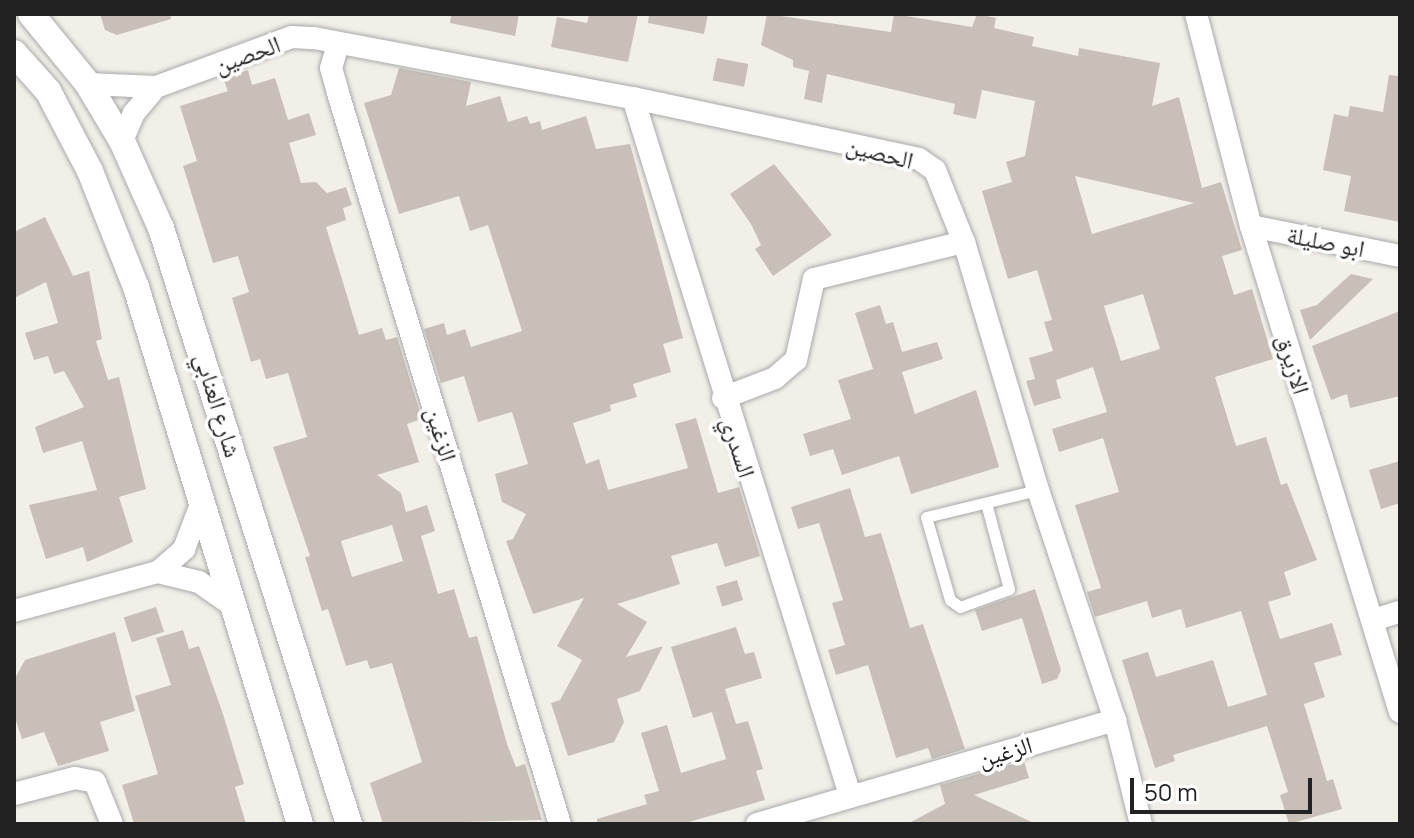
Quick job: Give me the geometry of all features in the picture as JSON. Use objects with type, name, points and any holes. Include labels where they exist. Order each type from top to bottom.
[{"type":"street","name":"شارع العنابي","points":[[31,14],[88,84],[122,141],[161,228],[349,824]]},
{"type":"street","name":"الازيرق","points":[[1196,14],[1251,226],[1400,712]]},
{"type":"street","name":"الحصين","points":[[88,84],[156,87],[292,37],[633,98],[919,159],[935,170],[947,191],[964,242],[1038,490],[1115,720],[1141,824]]},
{"type":"street","name":"الزغين","points":[[338,44],[331,68],[338,93],[560,824]]},
{"type":"street","name":"شارع العنابي","points":[[14,53],[48,91],[90,171],[136,287],[300,824]]},
{"type":"street","points":[[122,141],[134,113],[156,87]]},
{"type":"street","name":"السدري","points":[[633,98],[723,398],[850,795]]},
{"type":"street","name":"ابو صليلة","points":[[1251,226],[1400,256]]},
{"type":"street","points":[[723,398],[775,378],[796,360],[814,279],[964,242]]},
{"type":"street","points":[[14,611],[158,572],[184,549],[203,499]]},
{"type":"street","points":[[158,572],[199,582],[236,608]]},
{"type":"street","points":[[1373,620],[1400,612]]},
{"type":"street","points":[[265,712],[289,740],[316,824]]},
{"type":"street","name":"الزغين","points":[[757,824],[1115,720]]},
{"type":"street","points":[[14,794],[75,778],[95,782],[112,824]]},
{"type":"lane","points":[[986,503],[1009,589],[960,607],[950,600],[924,520],[929,514],[1038,490]]},
{"type":"building","points":[[100,14],[170,14],[171,19],[117,35],[105,30]]},
{"type":"building","points":[[451,14],[519,14],[515,36],[450,23]]},
{"type":"building","points":[[589,14],[638,14],[628,62],[551,47],[557,17],[587,23]]},
{"type":"building","points":[[649,14],[708,14],[704,34],[648,23]]},
{"type":"building","points":[[767,14],[891,32],[894,14],[972,27],[977,14],[996,18],[994,28],[1034,37],[1032,46],[1078,56],[1079,48],[1160,63],[1152,106],[1179,97],[1202,188],[1221,182],[1242,250],[1222,256],[1234,295],[1252,289],[1273,359],[1215,377],[1236,446],[1266,437],[1281,485],[1287,483],[1317,560],[1284,572],[1291,595],[1268,602],[1280,639],[1332,623],[1342,655],[1314,663],[1325,697],[1304,704],[1327,781],[1333,779],[1342,809],[1289,824],[1280,795],[1288,792],[1267,726],[1173,755],[1175,761],[1155,768],[1122,660],[1148,652],[1156,677],[1213,660],[1228,707],[1267,695],[1241,611],[1186,628],[1181,609],[1152,618],[1147,601],[1095,617],[1087,592],[1101,588],[1075,505],[1119,492],[1103,438],[1059,452],[1052,429],[1107,412],[1093,367],[1056,380],[1061,398],[1034,406],[1026,381],[1035,379],[1029,358],[1053,351],[1044,322],[1052,320],[1037,270],[1008,279],[982,191],[1012,182],[1006,162],[1025,156],[1035,101],[982,90],[976,119],[953,114],[955,104],[827,74],[822,103],[804,99],[809,71],[793,67],[793,60],[761,45]],"holes":[[[1075,176],[1194,203],[1092,234]],[[1143,294],[1160,349],[1121,361],[1104,306]]]},
{"type":"building","points":[[717,58],[748,64],[744,87],[713,81]]},
{"type":"building","points":[[399,68],[471,82],[466,106],[500,96],[508,122],[527,116],[530,124],[540,121],[542,130],[586,116],[596,149],[630,144],[683,338],[663,344],[671,372],[633,384],[637,397],[610,405],[611,411],[573,423],[586,464],[599,459],[608,490],[688,468],[675,424],[696,418],[718,493],[739,487],[760,556],[725,567],[717,543],[671,556],[680,584],[617,604],[647,622],[626,657],[663,646],[640,691],[617,699],[624,722],[614,742],[568,756],[551,703],[560,700],[582,660],[557,646],[584,598],[533,614],[506,541],[513,539],[526,514],[502,502],[495,474],[528,464],[512,412],[478,422],[464,376],[441,383],[424,329],[444,323],[447,335],[465,329],[471,347],[522,331],[488,225],[470,231],[459,196],[399,214],[364,103],[391,95]]},
{"type":"building","points":[[248,70],[252,85],[275,78],[288,120],[309,113],[316,135],[289,143],[301,183],[316,182],[327,193],[346,187],[352,205],[343,208],[346,220],[326,227],[359,335],[382,328],[386,340],[397,337],[422,419],[407,424],[419,462],[377,475],[401,493],[406,512],[427,505],[435,531],[421,536],[438,594],[454,589],[469,638],[477,636],[507,744],[516,767],[525,764],[542,820],[383,824],[370,783],[422,762],[392,663],[370,669],[367,660],[346,666],[328,609],[322,611],[305,557],[310,556],[273,447],[307,437],[288,373],[266,379],[260,359],[251,362],[232,298],[249,292],[238,256],[213,263],[183,166],[197,161],[180,106],[228,91],[223,78]],"holes":[[[392,525],[403,561],[352,577],[341,541]]]},
{"type":"building","points":[[1389,75],[1400,76],[1400,222],[1344,211],[1351,176],[1323,170],[1334,114],[1348,117],[1350,106],[1383,112]]},
{"type":"building","points":[[774,164],[832,235],[773,276],[755,249],[761,245],[751,224],[730,194]]},
{"type":"building","points":[[45,217],[73,276],[89,271],[102,339],[96,341],[108,380],[119,377],[146,489],[119,497],[133,542],[87,562],[83,547],[46,559],[29,505],[97,490],[82,441],[43,453],[35,427],[84,407],[64,371],[54,374],[48,356],[34,360],[25,333],[58,323],[46,282],[14,298],[14,232]]},
{"type":"building","points":[[1351,274],[1373,279],[1310,340],[1300,310],[1317,305]]},
{"type":"building","points":[[880,305],[886,324],[893,322],[902,352],[937,342],[943,359],[902,372],[915,414],[976,390],[999,467],[911,494],[899,456],[842,475],[833,449],[810,456],[803,434],[851,419],[838,380],[873,369],[855,313]]},
{"type":"building","points":[[1400,311],[1400,396],[1350,408],[1347,394],[1331,400],[1312,346]]},
{"type":"building","points":[[1400,461],[1400,503],[1381,509],[1369,470]]},
{"type":"building","points":[[850,488],[865,537],[881,533],[910,628],[923,624],[965,749],[932,759],[928,748],[896,758],[868,665],[836,675],[828,650],[845,645],[832,603],[843,600],[819,523],[798,529],[791,507]]},
{"type":"building","points":[[737,580],[743,600],[722,607],[716,586]]},
{"type":"building","points":[[1035,589],[1061,670],[1057,679],[1042,684],[1022,618],[982,631],[975,610]]},
{"type":"building","points":[[156,607],[164,632],[132,642],[124,618]]},
{"type":"building","points":[[736,627],[745,654],[754,652],[762,678],[725,689],[736,724],[748,721],[763,769],[756,771],[765,800],[682,824],[597,824],[597,819],[647,804],[644,795],[659,791],[641,733],[667,725],[681,773],[726,759],[712,712],[693,718],[671,647]]},
{"type":"building","points":[[183,630],[189,649],[199,646],[223,714],[244,784],[235,787],[246,824],[134,824],[122,785],[158,774],[135,696],[171,685],[156,638]]},
{"type":"building","points":[[115,632],[135,711],[100,722],[109,751],[58,766],[44,732],[22,739],[14,715],[14,680],[25,660]]},
{"type":"building","points":[[1024,761],[1029,778],[974,795],[1036,824],[907,824],[945,804],[940,785]]}]
